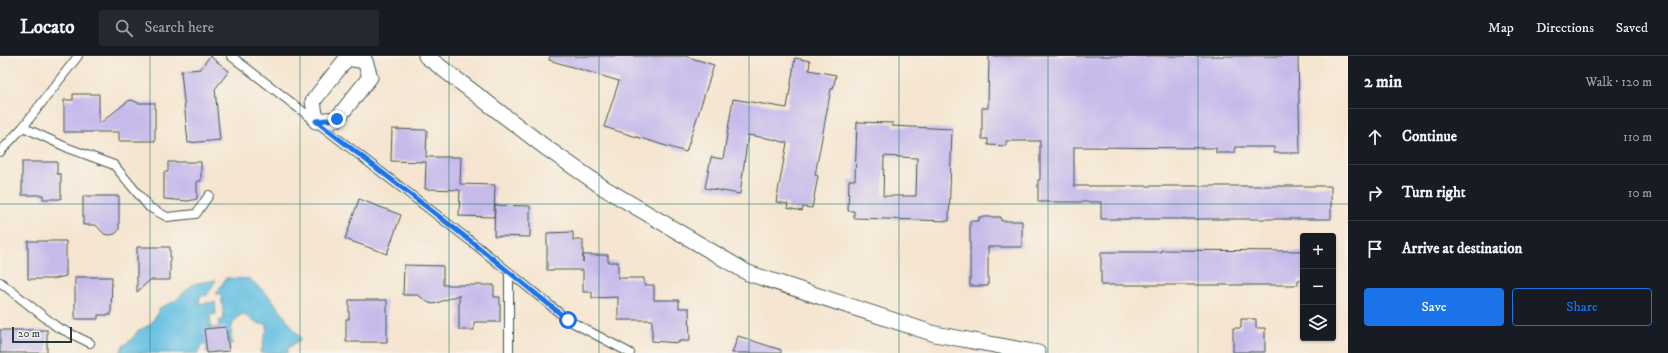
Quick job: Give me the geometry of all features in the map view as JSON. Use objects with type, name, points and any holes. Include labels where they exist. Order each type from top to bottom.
[{"type":"street","points":[[426,56],[545,147],[604,188],[748,273],[935,334],[1038,353]]},
{"type":"street","points":[[347,58],[368,59],[370,77],[337,119],[316,121],[313,101],[347,58]]},
{"type":"lane","points":[[0,152],[23,126],[78,56]]},
{"type":"lane","points":[[231,56],[509,272],[568,320],[630,353]]},
{"type":"lane","points":[[23,126],[68,148],[114,166],[149,207],[168,217],[196,214],[209,195]]},
{"type":"lane","points":[[509,272],[509,353]]},
{"type":"lane","points":[[0,282],[57,327],[90,343]]},
{"type":"water","points":[[226,278],[250,279],[271,298],[301,339],[288,348],[287,353],[260,353],[264,336],[267,331],[267,324],[260,324],[242,314],[233,324],[231,331],[232,344],[228,343],[229,351],[207,353],[206,344],[201,346],[198,353],[120,353],[123,346],[132,339],[138,331],[151,324],[160,308],[175,301],[193,284],[216,280],[207,295],[200,296],[199,304],[215,302],[216,314],[210,315],[211,328],[219,327],[219,321],[224,319],[221,294],[216,294]]},
{"type":"building","points":[[210,56],[229,71],[215,89],[220,140],[188,143],[181,71],[200,69]]},
{"type":"building","points":[[550,56],[685,56],[714,65],[686,152],[604,127],[619,81],[549,60]]},
{"type":"building","points":[[989,56],[1298,56],[1300,153],[1274,153],[1274,147],[1235,147],[1235,153],[1216,153],[1216,148],[1074,147],[1074,186],[1331,186],[1331,219],[1101,219],[1101,202],[1038,202],[1038,180],[1040,180],[1040,141],[1006,141],[1006,146],[988,145],[988,139],[982,139],[982,108],[988,108]]},
{"type":"building","points":[[795,58],[810,61],[809,70],[836,75],[833,89],[831,89],[815,175],[818,176],[812,208],[803,207],[802,211],[787,208],[788,204],[776,202],[787,143],[772,139],[748,135],[740,194],[705,188],[711,157],[723,159],[733,99],[787,108]]},
{"type":"building","points":[[73,94],[99,94],[99,124],[128,101],[132,100],[138,103],[155,103],[155,141],[119,141],[119,132],[64,132],[64,100],[73,100]]},
{"type":"building","points":[[857,122],[893,123],[892,126],[952,129],[949,221],[854,218],[854,211],[848,211],[849,180],[855,180]],"holes":[[[884,156],[917,158],[916,196],[883,196]]]},
{"type":"building","points":[[392,129],[427,130],[426,157],[461,157],[460,184],[495,185],[494,217],[459,216],[460,190],[425,189],[426,162],[391,161]]},
{"type":"building","points":[[22,162],[57,162],[57,174],[61,174],[61,199],[43,199],[43,195],[22,195]]},
{"type":"building","points":[[168,162],[201,162],[201,181],[197,181],[197,199],[188,201],[164,199],[164,172],[168,172]]},
{"type":"building","points":[[83,196],[119,196],[119,230],[115,234],[104,234],[96,225],[83,225]]},
{"type":"building","points":[[359,199],[401,215],[387,254],[345,239]]},
{"type":"building","points":[[495,205],[530,206],[530,237],[494,236]]},
{"type":"building","points":[[979,217],[1001,217],[1001,221],[1022,221],[1022,247],[988,247],[988,286],[970,286],[970,221],[979,221]]},
{"type":"building","points":[[573,232],[573,240],[583,240],[583,255],[608,255],[608,262],[618,262],[618,278],[644,278],[644,285],[654,285],[654,300],[679,300],[679,308],[689,308],[690,341],[679,341],[679,343],[652,341],[652,320],[618,320],[618,297],[592,298],[592,292],[583,292],[583,270],[547,270],[547,233]]},
{"type":"building","points":[[28,241],[66,241],[66,276],[53,279],[28,279]]},
{"type":"building","points":[[137,247],[170,247],[170,280],[150,280],[137,292]]},
{"type":"building","points":[[1161,250],[1300,251],[1300,280],[1298,280],[1298,285],[1101,285],[1101,252],[1161,252]]},
{"type":"building","points":[[404,265],[443,266],[443,285],[494,285],[494,297],[500,297],[500,322],[474,322],[474,330],[459,330],[459,295],[434,304],[429,303],[418,295],[403,295]]},
{"type":"building","points":[[75,277],[112,277],[111,315],[98,315],[98,319],[75,319]]},
{"type":"building","points":[[349,300],[387,300],[387,342],[346,342],[346,319],[349,319]]},
{"type":"building","points":[[1241,319],[1256,319],[1256,328],[1265,328],[1265,352],[1233,352],[1233,328],[1241,328]]},
{"type":"building","points":[[226,327],[229,351],[207,353],[204,329]]},
{"type":"building","points":[[0,330],[47,330],[47,353],[0,353]]},
{"type":"building","points":[[738,336],[781,350],[781,353],[732,353]]},
{"type":"route","points":[[337,119],[316,121],[477,246],[568,320]]}]
